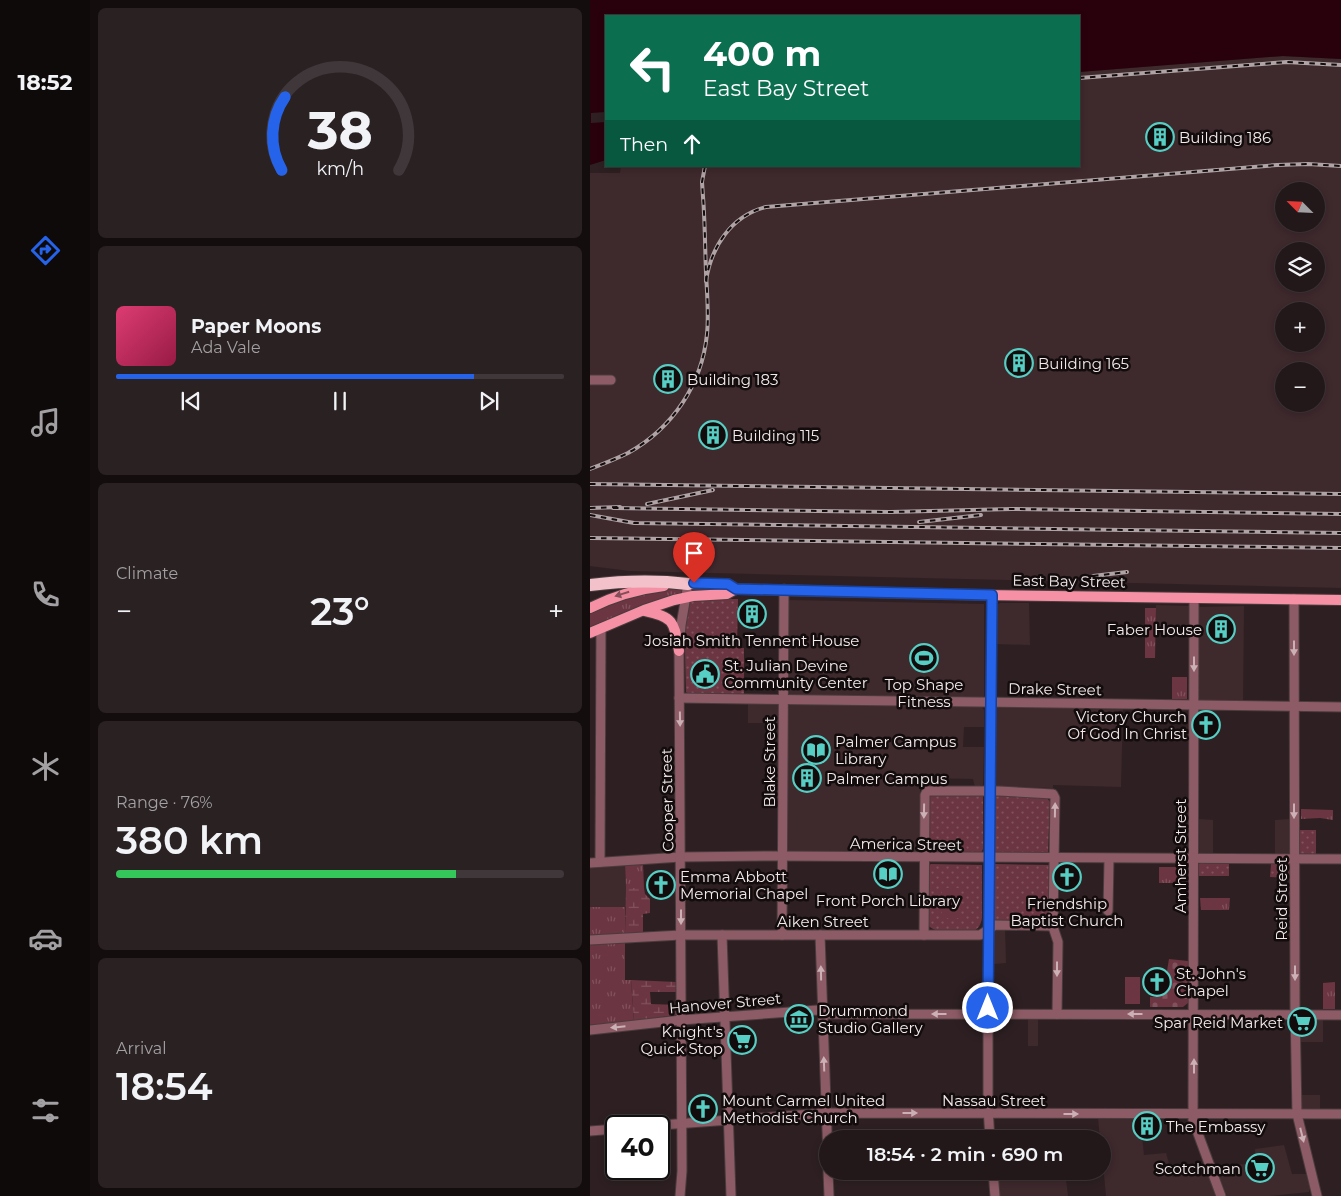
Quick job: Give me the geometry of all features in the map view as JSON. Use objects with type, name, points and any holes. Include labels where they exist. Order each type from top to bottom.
[{"type":"highway","points":[[590,585],[653,580],[688,584]]},
{"type":"main road","points":[[590,608],[635,590],[688,584],[728,584],[736,589],[727,594],[685,597],[644,610],[590,633]]},
{"type":"main road","name":"East Bay Street","points":[[736,589],[1341,600]]},
{"type":"main road","points":[[644,610],[664,616],[672,623],[679,651]]},
{"type":"street","points":[[590,380],[611,380]]},
{"type":"street","name":"Cooper Street","points":[[680,1196],[682,1124],[679,651],[688,584]]},
{"type":"street","name":"Blake Street","points":[[782,935],[784,589]]},
{"type":"street","points":[[989,1130],[988,858],[992,595]]},
{"type":"street","name":"Amherst Street","points":[[1194,598],[1193,1120],[1221,1196]]},
{"type":"street","name":"Reid Street","points":[[1294,599],[1294,859],[1297,1114],[1316,1196]]},
{"type":"street","points":[[600,862],[601,628]]},
{"type":"street","name":"Drake Street","points":[[679,698],[1341,707]]},
{"type":"street","points":[[924,935],[925,795],[927,791],[1053,794],[1055,798],[1054,926],[1058,942],[1057,1014]]},
{"type":"street","name":"America Street","points":[[590,863],[681,857],[782,856],[1054,859],[1341,859]]},
{"type":"street","points":[[1108,911],[1109,859]]},
{"type":"street","name":"Aiken Street","points":[[590,940],[681,935],[980,935],[994,925],[1054,926]]},
{"type":"street","points":[[722,935],[731,1196]]},
{"type":"street","points":[[820,935],[827,1130]]},
{"type":"street","name":"Hanover Street","points":[[590,1030],[725,1016],[818,1010],[828,1014],[1341,1015]]},
{"type":"street","name":"Nassau Street","points":[[670,1125],[826,1113],[1341,1114]]},
{"type":"street","points":[[590,1131],[605,1130]]},
{"type":"street","points":[[828,1180],[829,1196]]},
{"type":"street","points":[[994,1180],[995,1196]]},
{"type":"shaded area","points":[[590,0],[1341,0],[1341,59],[1283,56],[1080,72],[1080,15],[605,15],[605,112],[591,113],[591,123],[605,122],[605,160],[590,165]]},
{"type":"shaded area","points":[[1283,56],[1341,59],[1341,588],[630,571],[590,566],[590,173],[620,173],[621,167],[1080,167],[1080,72]]},
{"type":"shaded area","points":[[788,601],[984,604],[984,696],[982,698],[788,696]]},
{"type":"shaded area","points":[[1000,603],[1029,603],[1030,645],[995,644],[996,605]]},
{"type":"shaded area","points":[[1156,605],[1189,606],[1189,632],[1156,631]]},
{"type":"shaded area","points":[[1244,606],[1243,702],[1199,701],[1198,607]]},
{"type":"shaded area","points":[[748,703],[778,705],[778,723],[748,723]]},
{"type":"shaded area","points":[[788,704],[982,707],[984,710],[984,727],[964,727],[963,747],[984,747],[983,785],[975,787],[973,779],[928,778],[928,785],[920,790],[920,853],[787,852]]},
{"type":"shaded area","points":[[997,707],[1123,708],[1121,787],[1053,785],[1053,788],[995,787],[995,710]]},
{"type":"shaded area","points":[[1198,819],[1213,820],[1213,855],[1198,853]]},
{"type":"shaded area","points":[[1291,819],[1291,853],[1289,855],[1275,854],[1275,820]]},
{"type":"shaded area","points":[[625,864],[627,907],[590,907],[590,867]]},
{"type":"shaded area","points":[[1005,929],[1006,963],[993,964],[993,932]]},
{"type":"shaded area","points":[[1028,1018],[1038,1018],[1038,1046],[1028,1046]]},
{"type":"shaded area","points":[[1300,1019],[1323,1019],[1323,1042],[1299,1042]]},
{"type":"shaded area","points":[[1300,1095],[1320,1095],[1320,1110],[1301,1110]]},
{"type":"shaded area","points":[[1098,1118],[1140,1118],[1144,1155],[1166,1153],[1173,1177],[1205,1166],[1216,1196],[1106,1196],[1104,1180],[1111,1180],[1111,1130],[1099,1130]]},
{"type":"shaded area","points":[[1284,1145],[1292,1174],[1306,1174],[1310,1188],[1309,1192],[1270,1196],[1227,1196],[1215,1165],[1256,1164],[1255,1149]]},
{"type":"shaded area","points":[[999,1180],[1066,1180],[1068,1196],[1000,1196]]},
{"type":"green space","points":[[683,589],[684,593],[590,628],[590,612],[648,592]]},
{"type":"green space","points":[[738,599],[737,648],[744,648],[744,695],[688,694],[686,692],[686,618],[691,600]]},
{"type":"green space","points":[[1145,608],[1156,608],[1155,658],[1145,658]]},
{"type":"green space","points":[[1172,677],[1187,677],[1187,699],[1172,699]]},
{"type":"green space","points":[[930,794],[983,796],[983,849],[981,853],[929,852],[928,797]]},
{"type":"green space","points":[[997,795],[1047,798],[1050,802],[1048,853],[996,853],[994,851],[994,797]]},
{"type":"green space","points":[[1301,809],[1333,810],[1333,820],[1320,818],[1301,819]]},
{"type":"green space","points":[[1299,830],[1316,830],[1316,855],[1300,854]]},
{"type":"green space","points":[[643,863],[644,888],[626,888],[625,864]]},
{"type":"green space","points":[[1200,863],[1229,864],[1229,876],[1198,876],[1198,865]]},
{"type":"green space","points":[[931,864],[982,865],[982,918],[977,929],[974,931],[943,932],[937,931],[928,925],[927,867]]},
{"type":"green space","points":[[995,864],[1049,865],[1049,910],[1045,918],[1039,921],[994,920]]},
{"type":"green space","points":[[1271,864],[1290,864],[1291,878],[1270,877]]},
{"type":"green space","points":[[1159,867],[1187,867],[1187,883],[1159,883]]},
{"type":"green space","points":[[626,888],[644,888],[645,894],[650,899],[650,913],[643,914],[643,933],[625,933]]},
{"type":"green space","points":[[942,888],[960,888],[960,918],[942,918]]},
{"type":"green space","points":[[1200,898],[1230,898],[1229,910],[1201,910]]},
{"type":"green space","points":[[590,907],[625,907],[625,933],[590,936]]},
{"type":"green space","points":[[625,942],[625,980],[631,980],[634,1021],[590,1025],[590,944]]},
{"type":"green space","points":[[1169,959],[1188,961],[1188,1003],[1183,1007],[1150,1007],[1150,997],[1156,997],[1156,995],[1164,993],[1164,972],[1167,971]]},
{"type":"green space","points":[[1125,977],[1140,977],[1140,1004],[1125,1004]]},
{"type":"green space","points":[[631,980],[677,982],[677,992],[650,992],[651,1004],[677,1005],[676,1015],[634,1021]]},
{"type":"green space","points":[[1335,982],[1335,1009],[1323,1009],[1323,983]]},
{"type":"railway","points":[[1080,78],[1287,62],[1341,65]]},
{"type":"railway","points":[[706,281],[718,245],[733,225],[754,211],[766,207],[1277,165],[1341,166]]},
{"type":"railway","points":[[590,469],[628,453],[659,431],[682,403],[692,387],[699,370],[704,352],[708,319],[702,182],[705,167]]},
{"type":"railway","points":[[590,484],[1341,494]]},
{"type":"railway","points":[[647,504],[713,490]]},
{"type":"railway","points":[[590,508],[620,507]]},
{"type":"railway","points":[[613,508],[890,512],[1012,509],[1341,514]]},
{"type":"railway","points":[[590,515],[634,523],[1341,533]]},
{"type":"railway","points":[[919,522],[981,515]]},
{"type":"railway","points":[[590,538],[1341,548]]},
{"type":"railway","points":[[1093,576],[1127,572]]},
{"type":"place","name":"Building 186","points":[[1160,137]]},
{"type":"place","name":"Building 165","points":[[1019,363]]},
{"type":"place","name":"Building 183","points":[[668,379]]},
{"type":"place","name":"Building 115","points":[[713,435]]},
{"type":"place","name":"Josiah Smith Tennent House","points":[[752,614]]},
{"type":"place","name":"Faber House","points":[[1221,629]]},
{"type":"place","name":"Top Shape Fitness","points":[[924,658]]},
{"type":"place","name":"St. Julian Devine Community Center","points":[[705,674]]},
{"type":"place","name":"Victory Church Of God In Christ","points":[[1206,725]]},
{"type":"place","name":"Palmer Campus Library","points":[[816,750]]},
{"type":"place","name":"Palmer Campus","points":[[807,778]]},
{"type":"place","name":"Front Porch Library","points":[[888,874]]},
{"type":"place","name":"Friendship Baptist Church","points":[[1067,877]]},
{"type":"place","name":"Emma Abbott Memorial Chapel","points":[[661,885]]},
{"type":"place","name":"St. John's Chapel","points":[[1157,982]]},
{"type":"place","name":"Drummond Studio Gallery","points":[[799,1019]]},
{"type":"place","name":"Spar Reid Market","points":[[1302,1022]]},
{"type":"place","name":"Knight's Quick Stop","points":[[742,1040]]},
{"type":"place","name":"Mount Carmel United Methodist Church","points":[[703,1109]]},
{"type":"place","name":"The Embassy","points":[[1147,1126]]},
{"type":"place","name":"Scotchman","points":[[1260,1168]]},
{"type":"route","points":[[694,583],[728,584],[736,589],[992,595],[988,1008]]}]
